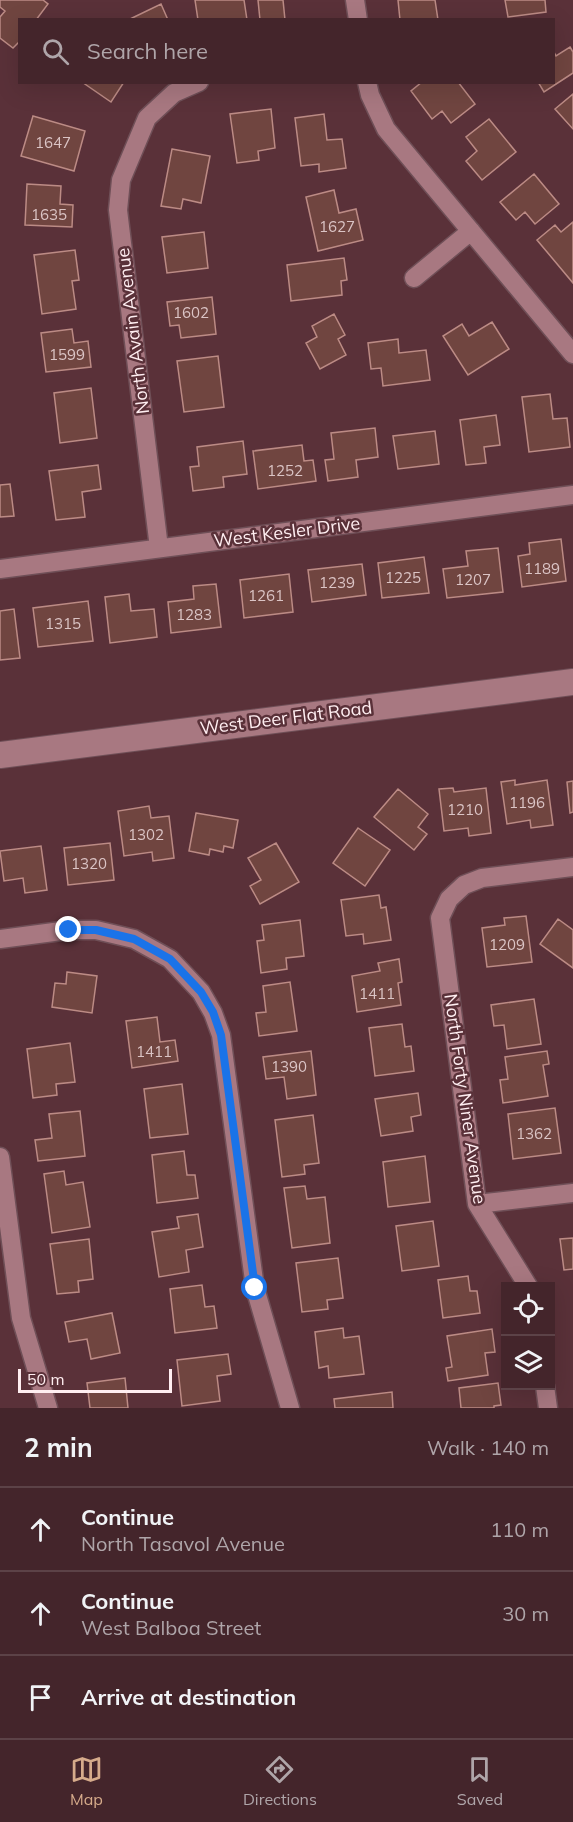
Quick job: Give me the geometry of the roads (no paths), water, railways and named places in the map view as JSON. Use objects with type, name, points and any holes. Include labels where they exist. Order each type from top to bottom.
[{"type":"main road","name":"West Deer Flat Road","points":[[0,755],[573,682]]},
{"type":"street","points":[[355,0],[358,18]]},
{"type":"street","name":"North Avain Avenue","points":[[159,548],[118,210],[121,180],[147,118],[174,93],[194,84]]},
{"type":"street","points":[[367,84],[370,95],[386,129],[573,354]]},
{"type":"street","points":[[414,278],[471,231]]},
{"type":"street","name":"West Kesler Drive","points":[[0,569],[573,495]]},
{"type":"street","name":"North Forty Niner Avenue","points":[[525,1282],[477,1204],[440,918],[448,899],[464,885],[482,878],[573,867]]},
{"type":"street","points":[[0,939],[69,930],[96,930],[134,939],[170,959],[201,992],[213,1012],[221,1035],[255,1288],[290,1408]]},
{"type":"street","points":[[0,1157],[21,1318],[48,1408]]},
{"type":"street","points":[[477,1204],[573,1192]]},
{"type":"street","points":[[546,1390],[548,1408]]}]
